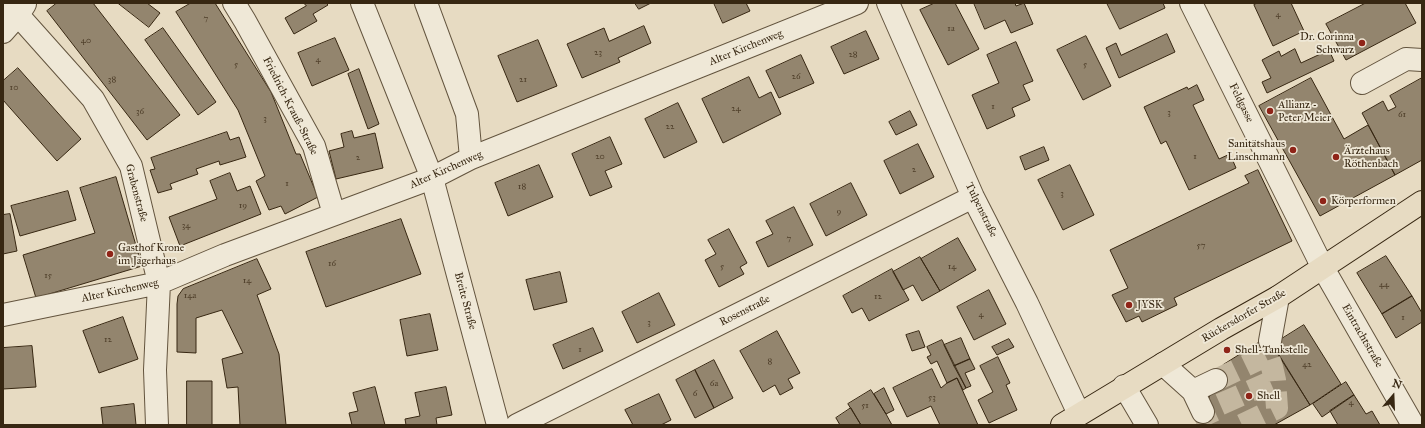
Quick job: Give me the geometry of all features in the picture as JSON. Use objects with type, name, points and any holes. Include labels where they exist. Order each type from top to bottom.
[{"type":"main road","name":"Rückersdorfer Straße","points":[[1071,420],[1124,386],[1278,297],[1422,202]]},
{"type":"street","name":"Friedrich-Krauß-Straße","points":[[234,3],[245,20],[314,146],[334,214]]},
{"type":"street","name":"Breite Straße","points":[[362,3],[432,178],[498,425]]},
{"type":"street","points":[[426,3],[467,114],[471,158]]},
{"type":"street","name":"Alter Kirchenweg","points":[[3,315],[158,283],[225,255],[432,178],[471,158],[857,3]]},
{"type":"street","name":"Tulpenstraße","points":[[888,3],[974,197],[1027,303],[1071,420]]},
{"type":"street","name":"Feldgasse","points":[[1191,3],[1323,268]]},
{"type":"street","points":[[3,32],[15,8]]},
{"type":"street","name":"Grabenstraße","points":[[15,8],[92,99],[131,166],[158,283],[155,370],[157,425]]},
{"type":"street","points":[[1362,83],[1406,60],[1422,60]]},
{"type":"street","name":"Rosenstraße","points":[[517,425],[974,197]]},
{"type":"street","name":"Eintrachtstraße","points":[[1323,268],[1413,425]]},
{"type":"street","points":[[1270,342],[1278,297]]},
{"type":"street","points":[[1163,364],[1204,396]]},
{"type":"street","points":[[1124,386],[1147,425]]},
{"type":"building","points":[[57,3],[93,3],[180,115],[147,140],[47,11]]},
{"type":"building","points":[[118,3],[147,3],[160,13],[149,27]]},
{"type":"building","points":[[191,3],[215,3],[271,92],[296,154],[300,154],[318,197],[285,214],[281,206],[269,210],[256,181],[265,176],[238,110],[176,12]]},
{"type":"building","points":[[304,3],[326,3],[328,5],[313,14],[317,21],[294,34],[285,18],[306,6]]},
{"type":"building","points":[[635,3],[651,3],[639,9]]},
{"type":"building","points":[[714,3],[746,3],[750,11],[723,23]]},
{"type":"building","points":[[935,3],[955,3],[979,49],[948,65],[920,10]]},
{"type":"building","points":[[974,3],[1015,3],[1016,6],[1024,3],[1033,24],[1011,33],[1005,20],[985,29]]},
{"type":"building","points":[[1107,3],[1163,3],[1165,8],[1120,29]]},
{"type":"building","points":[[1258,3],[1291,3],[1304,31],[1273,46],[1254,5]]},
{"type":"building","points":[[1366,3],[1405,3],[1416,23],[1346,60],[1326,24]]},
{"type":"building","points":[[644,26],[651,43],[618,58],[620,62],[582,78],[567,44],[604,28],[609,41]]},
{"type":"building","points":[[163,28],[216,102],[198,115],[145,40]]},
{"type":"building","points":[[866,31],[879,59],[844,74],[831,47]]},
{"type":"building","points":[[1167,34],[1175,52],[1119,78],[1106,48],[1116,43],[1121,55]]},
{"type":"building","points":[[1086,36],[1111,86],[1083,100],[1057,50]]},
{"type":"building","points":[[335,38],[349,70],[312,86],[298,53]]},
{"type":"building","points":[[538,40],[557,86],[517,102],[498,56]]},
{"type":"building","points":[[1016,42],[1033,81],[1023,85],[1030,100],[1012,108],[1015,116],[987,129],[972,95],[999,83],[987,55]]},
{"type":"building","points":[[1295,49],[1301,63],[1329,50],[1334,61],[1267,93],[1262,82],[1271,78],[1262,60],[1279,51],[1281,56]]},
{"type":"building","points":[[801,55],[814,83],[779,98],[766,71]]},
{"type":"building","points":[[18,68],[81,139],[57,161],[3,100],[3,81]]},
{"type":"building","points":[[359,69],[379,124],[368,129],[348,74]]},
{"type":"building","points":[[749,77],[759,98],[771,92],[781,114],[723,143],[702,99]]},
{"type":"building","name":"Ärztehaus Röthenbach","points":[[1311,78],[1344,139],[1368,125],[1395,175],[1320,216],[1259,106]]},
{"type":"building","points":[[1422,78],[1422,160],[1395,175],[1362,113],[1383,101],[1388,111],[1396,107],[1390,96]]},
{"type":"building","points":[[1197,85],[1204,100],[1193,105],[1219,159],[1230,154],[1236,168],[1189,190],[1166,141],[1161,144],[1144,107],[1187,87],[1188,89]]},
{"type":"building","points":[[678,103],[697,142],[664,158],[645,119]]},
{"type":"building","points":[[910,111],[917,125],[896,135],[889,122]]},
{"type":"building","points":[[352,131],[354,138],[375,133],[383,168],[336,179],[329,151],[344,147],[341,134]]},
{"type":"building","points":[[227,132],[230,140],[239,137],[246,157],[220,165],[219,161],[196,169],[198,174],[170,184],[172,189],[158,193],[150,170],[155,169],[151,158]]},
{"type":"building","points":[[610,137],[622,164],[605,171],[612,187],[590,196],[572,154]]},
{"type":"building","points":[[918,144],[934,177],[900,194],[884,161]]},
{"type":"building","points":[[1044,147],[1049,160],[1025,170],[1020,157]]},
{"type":"building","points":[[539,165],[553,197],[508,216],[495,183]]},
{"type":"building","points":[[1070,165],[1094,215],[1063,230],[1038,180]]},
{"type":"building","points":[[1258,170],[1292,241],[1174,298],[1177,305],[1142,322],[1139,316],[1126,322],[1112,295],[1128,288],[1110,250],[1249,183],[1245,176]]},
{"type":"building","points":[[230,173],[237,191],[250,186],[261,214],[180,246],[169,217],[217,199],[210,181]]},
{"type":"building","points":[[116,177],[142,266],[36,298],[23,255],[95,233],[80,188]]},
{"type":"building","points":[[851,183],[867,215],[826,236],[810,204]]},
{"type":"building","points":[[68,191],[76,220],[20,236],[11,206]]},
{"type":"building","points":[[794,207],[813,245],[768,267],[756,242],[773,234],[766,221]]},
{"type":"building","points":[[10,214],[17,251],[3,254],[3,215]]},
{"type":"building","points":[[401,219],[421,274],[326,307],[306,252]]},
{"type":"building","points":[[729,229],[747,263],[740,267],[744,274],[719,287],[705,260],[716,254],[708,240]]},
{"type":"building","points":[[958,238],[976,270],[940,291],[921,259]]},
{"type":"building","points":[[1386,256],[1412,296],[1382,314],[1357,273]]},
{"type":"building","points":[[920,257],[940,291],[922,301],[913,285],[903,290],[893,272]]},
{"type":"building","points":[[257,259],[271,289],[257,295],[279,354],[286,425],[240,425],[238,387],[227,388],[222,359],[243,353],[222,310],[196,318],[196,353],[177,352],[177,304],[178,296],[183,289]]},
{"type":"building","points":[[892,269],[909,300],[869,321],[862,308],[852,313],[843,296]]},
{"type":"building","points":[[560,272],[567,302],[534,310],[526,280]]},
{"type":"building","points":[[989,290],[1006,324],[974,340],[957,307]]},
{"type":"building","points":[[659,293],[675,325],[637,343],[622,312]]},
{"type":"building","points":[[1412,296],[1422,313],[1422,322],[1396,338],[1382,314]]},
{"type":"building","points":[[430,314],[438,350],[407,356],[400,320]]},
{"type":"building","points":[[123,317],[138,359],[99,373],[83,331]]},
{"type":"building","points":[[1304,325],[1341,384],[1310,405],[1272,345]]},
{"type":"building","points":[[593,328],[603,351],[563,369],[553,345]]},
{"type":"building","points":[[777,331],[800,373],[788,379],[793,388],[780,395],[775,385],[763,392],[740,351]]},
{"type":"building","points":[[919,331],[925,347],[912,351],[906,335]]},
{"type":"building","points":[[1268,337],[1310,405],[1274,425],[1197,425],[1223,365]]},
{"type":"building","points":[[961,338],[970,359],[954,366],[944,345]]},
{"type":"building","points":[[1009,339],[1014,347],[997,355],[992,347]]},
{"type":"building","points":[[942,340],[966,388],[963,390],[957,378],[947,383],[937,361],[931,364],[927,357],[931,355],[927,347]]},
{"type":"building","points":[[32,346],[36,387],[3,389],[3,348]]},
{"type":"building","points":[[998,357],[1010,383],[1006,385],[1017,410],[989,423],[978,400],[993,392],[980,366]]},
{"type":"building","points":[[970,359],[975,369],[965,373],[971,386],[966,388],[954,366]]},
{"type":"building","points":[[714,360],[733,398],[714,408],[695,370]]},
{"type":"building","points":[[932,369],[941,388],[957,378],[978,425],[940,425],[931,406],[907,417],[893,388]]},
{"type":"building","points":[[695,370],[714,408],[695,418],[676,380]]},
{"type":"building","points":[[187,381],[212,381],[212,425],[187,425]]},
{"type":"building","points":[[1346,382],[1354,395],[1322,417],[1313,404]]},
{"type":"building","points":[[375,387],[385,425],[352,425],[349,413],[358,411],[353,393]]},
{"type":"building","points":[[446,387],[452,415],[436,418],[437,425],[406,425],[405,419],[420,416],[415,393]]},
{"type":"building","points":[[884,388],[894,410],[886,414],[874,394]]},
{"type":"building","points":[[871,390],[892,425],[861,425],[848,404]]},
{"type":"building","points":[[659,394],[671,420],[661,425],[633,425],[625,410]]},
{"type":"building","points":[[1354,395],[1366,414],[1372,411],[1380,425],[1338,425],[1330,411]]},
{"type":"building","points":[[134,404],[136,425],[103,425],[101,408]]},
{"type":"building","points":[[851,408],[861,425],[840,425],[836,418]]},
{"type":"tunnel","points":[[1242,425],[1277,408],[1275,380],[1268,355],[1270,341]]},
{"type":"tunnel","points":[[1216,380],[1268,355]]},
{"type":"tunnel","points":[[1209,425],[1203,412],[1275,380]]},
{"type":"place","name":"Dr. Corinna Schwarz","points":[[1362,43]]},
{"type":"place","name":"Allianz - Peter Meier","points":[[1270,111]]},
{"type":"place","name":"Sanitätshaus Linschmann","points":[[1293,150]]},
{"type":"place","name":"Ärztehaus Röthenbach","points":[[1336,157]]},
{"type":"place","name":"Körperformen","points":[[1323,201]]},
{"type":"place","name":"Gasthof Krone im Jägerhaus","points":[[110,254]]},
{"type":"place","name":"JYSK","points":[[1129,305]]},
{"type":"place","name":"Shell-Tankstelle","points":[[1227,350]]},
{"type":"place","name":"Shell","points":[[1249,396]]}]
